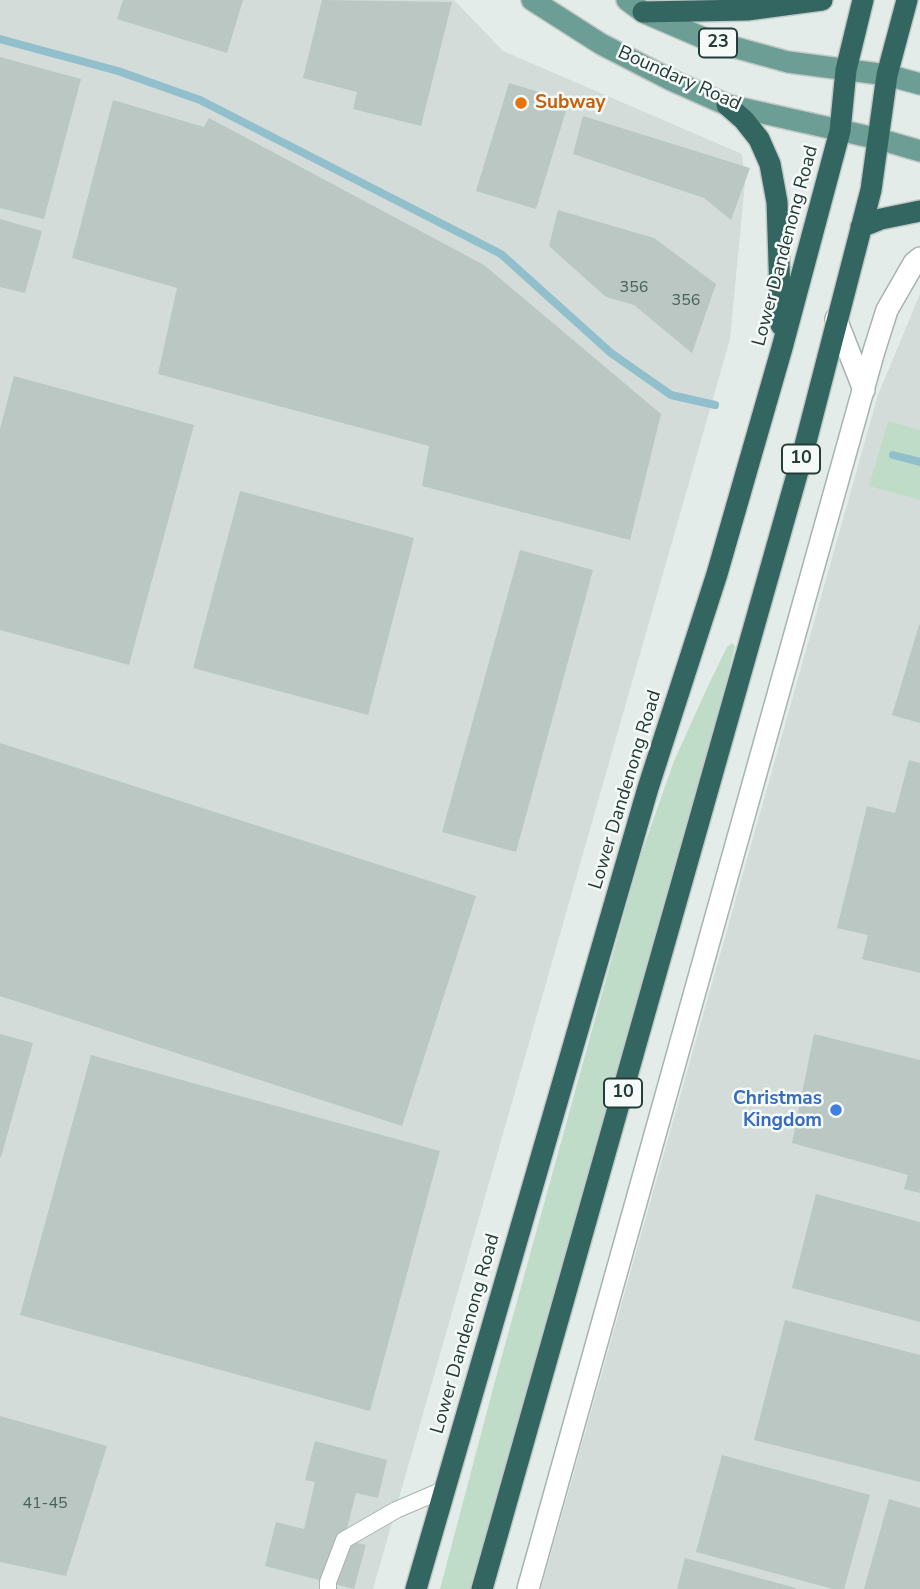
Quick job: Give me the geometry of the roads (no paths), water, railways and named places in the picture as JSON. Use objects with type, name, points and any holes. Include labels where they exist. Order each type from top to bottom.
[{"type":"highway","points":[[635,6],[747,10],[822,0]]},
{"type":"highway","name":"Lower Dandenong Road","points":[[416,1589],[648,788],[718,574],[782,348],[840,131],[846,70],[863,0]]},
{"type":"highway","name":"10","points":[[482,1589],[802,457],[871,190],[887,75],[907,0]]},
{"type":"highway","points":[[727,105],[759,139],[769,164],[777,202],[782,348]]},
{"type":"highway","points":[[862,227],[881,219],[920,211]]},
{"type":"main road","name":"Boundary Road","points":[[532,0],[601,44],[727,105],[879,139],[920,151]]},
{"type":"main road","name":"23","points":[[635,6],[708,40],[788,62],[887,75],[920,84]]},
{"type":"street","points":[[528,1589],[887,310],[917,261]]},
{"type":"street","points":[[836,319],[864,390]]},
{"type":"lane","points":[[328,1589],[328,1582],[344,1540],[396,1510],[445,1489]]},
{"type":"waterway","points":[[0,39],[118,71],[200,100],[501,254],[611,353],[671,395],[715,405]]},
{"type":"waterway","points":[[893,455],[920,462]]},
{"type":"place","name":"Subway","points":[[521,103]]},
{"type":"place","name":"Christmas Kingdom","points":[[836,1110]]}]
